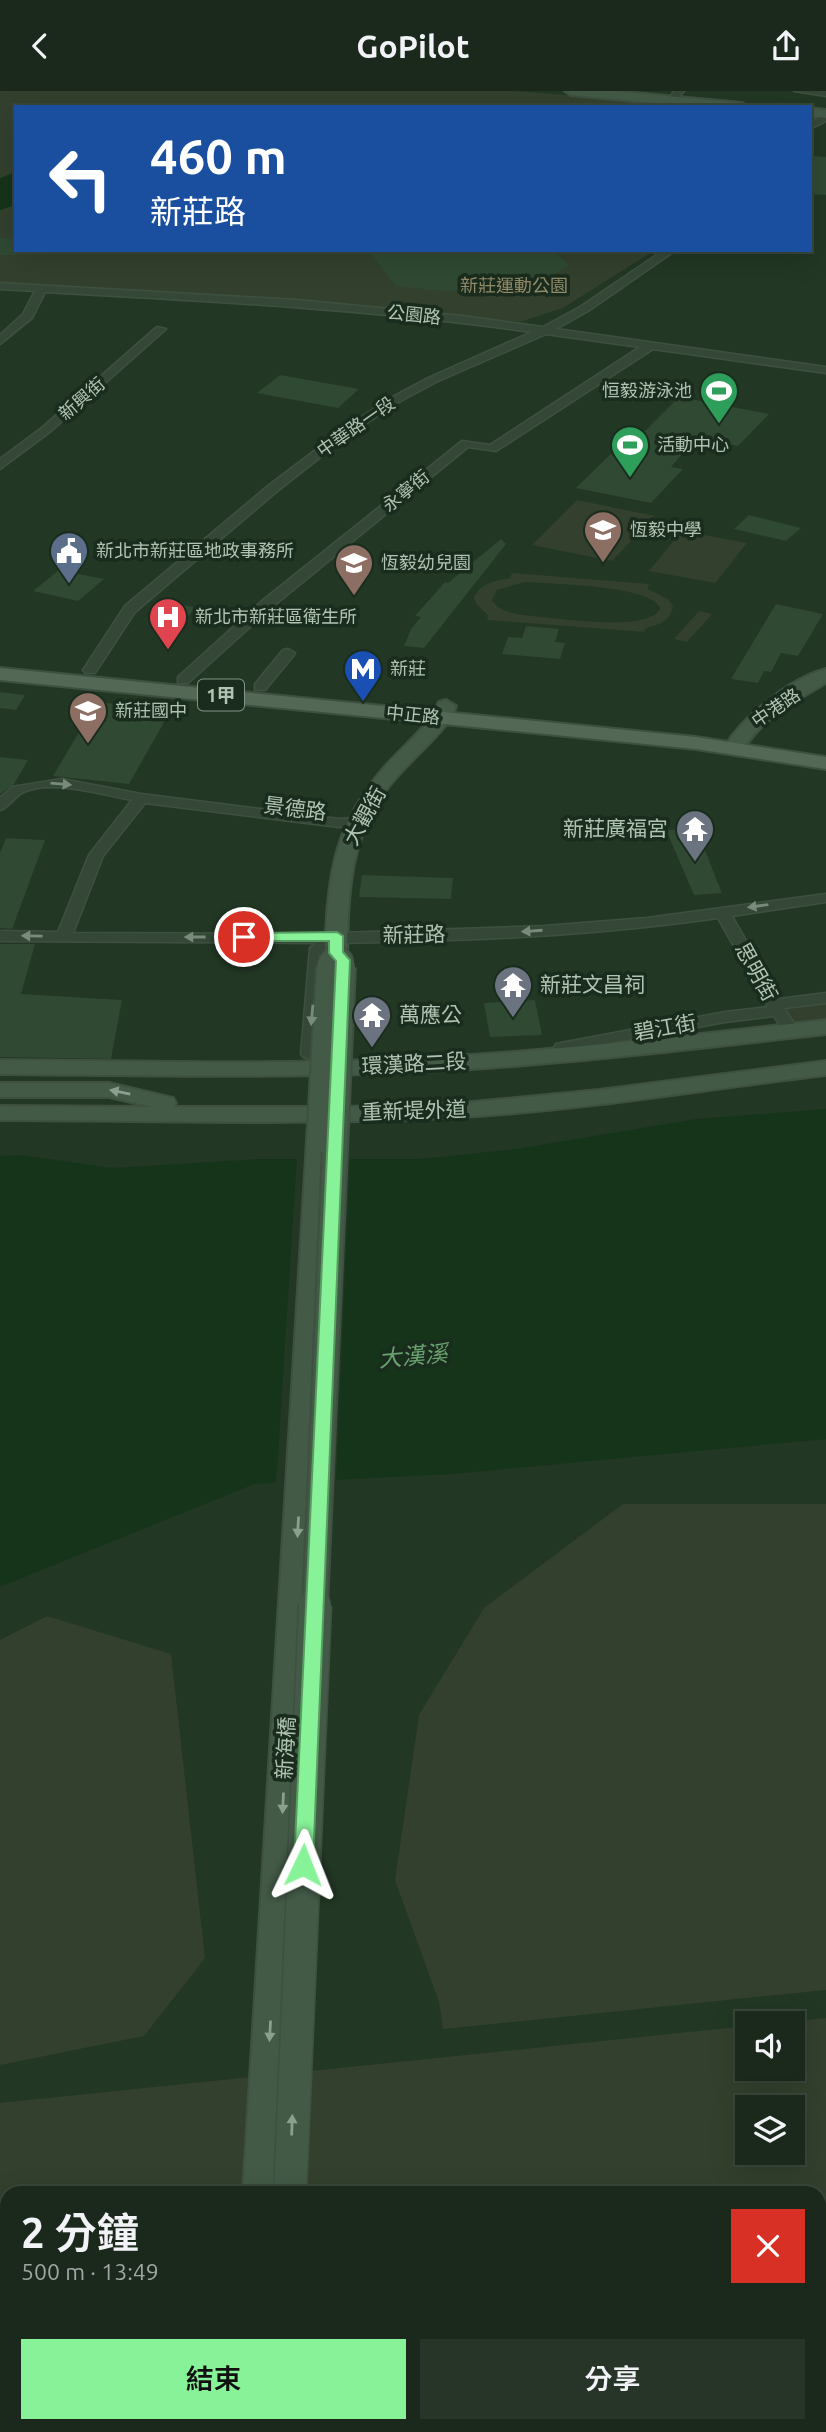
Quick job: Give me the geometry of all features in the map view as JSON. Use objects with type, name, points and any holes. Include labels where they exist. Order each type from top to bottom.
[{"type":"main road","points":[[570,91],[676,96],[729,105]]},
{"type":"main road","name":"中正路","points":[[0,662],[260,687],[444,711]]},
{"type":"main road","name":"中正路","points":[[0,674],[444,711],[826,751]]},
{"type":"main road","name":"中港路","points":[[737,742],[754,720],[826,674]]},
{"type":"main road","name":"大觀街","points":[[336,945],[344,856],[357,822],[383,782],[444,711]]},
{"type":"main road","name":"中正路","points":[[737,742],[826,763]]},
{"type":"main road","name":"新海橋","points":[[260,2186],[329,961],[336,945]]},
{"type":"main road","name":"新海橋","points":[[290,2186],[343,960],[336,945]]},
{"type":"main road","name":"環漢路二段","points":[[0,1067],[378,1066],[567,1055],[826,1027]]},
{"type":"main road","name":"重新堤外道","points":[[0,1113],[463,1110],[702,1085],[826,1067]]},
{"type":"main road","name":"重新堤外道","points":[[0,1126],[465,1123],[709,1098],[826,1082]]},
{"type":"main road","points":[[0,1090],[109,1090],[168,1103],[184,1112]]},
{"type":"street","points":[[799,91],[826,93]]},
{"type":"street","name":"中華路一段","points":[[90,670],[130,610],[262,497],[342,435],[398,398],[432,380],[544,331],[668,252]]},
{"type":"street","name":"公園路","points":[[0,286],[297,303],[462,320],[826,370]]},
{"type":"street","points":[[0,341],[29,316],[42,287]]},
{"type":"street","name":"新興街","points":[[0,465],[53,424],[161,329]]},
{"type":"street","name":"永寧街","points":[[183,680],[276,597],[466,443],[492,449],[650,346]]},
{"type":"street","points":[[260,687],[288,653]]},
{"type":"street","name":"景德路","points":[[0,806],[17,790],[44,783],[62,783],[141,798],[339,823],[357,822]]},
{"type":"street","points":[[64,937],[96,855],[141,798]]},
{"type":"street","name":"新莊路","points":[[0,936],[336,945],[623,925],[826,898]]},
{"type":"street","name":"思明街","points":[[722,911],[791,1031]]},
{"type":"street","points":[[309,1054],[318,948],[336,945]]},
{"type":"street","name":"大觀街","points":[[336,945],[350,948],[351,1055]]},
{"type":"street","name":"碧江街","points":[[567,1055],[562,1047],[826,997]]},
{"type":"green space","name":"新莊運動公園","points":[[0,91],[514,91],[692,105],[14,105],[14,252],[652,252],[563,308],[520,322],[302,300],[0,282]]},
{"type":"green space","points":[[577,500],[655,516],[612,561],[532,545]]},
{"type":"green space","points":[[682,531],[747,543],[715,583],[649,571]]},
{"type":"green space","points":[[512,573],[649,584],[648,589],[668,599],[673,606],[667,619],[646,628],[644,632],[487,620],[488,615],[477,605],[474,598],[480,589],[489,583],[510,578]],"holes":[[[525,582],[620,590],[653,600],[660,608],[653,616],[638,620],[598,622],[514,613],[502,609],[492,600],[497,590]]]},
{"type":"green space","points":[[699,611],[712,614],[687,642],[674,639]]},
{"type":"green space","points":[[826,996],[826,1023],[793,1027],[780,1005]]},
{"type":"green space","points":[[623,1504],[826,1504],[826,1990],[443,2029],[439,2002],[395,1880],[419,1715],[484,1608]]},
{"type":"green space","points":[[47,1616],[171,1654],[205,1958],[144,2036],[0,2065],[0,1640]]},
{"type":"green space","points":[[826,2018],[826,2186],[0,2186],[0,2103],[735,2027],[735,2081],[805,2081],[805,2020]]},
{"type":"water","points":[[14,173],[14,206],[0,210],[0,178]]},
{"type":"water","name":"大漢溪","points":[[826,1109],[826,1439],[452,1474],[254,1484],[0,1587],[0,1156],[21,1155],[112,1168],[260,1159],[420,1159],[517,1149],[697,1119]]},
{"type":"pier","points":[[297,1156],[350,1156],[336,1483],[276,1486]]},
{"type":"building","points":[[812,156],[826,157],[826,195],[812,194]]},
{"type":"building","points":[[0,237],[14,240],[16,255],[0,255]]},
{"type":"building","points":[[370,252],[554,252],[569,265],[534,282],[489,290],[442,291],[396,286]]},
{"type":"building","points":[[280,375],[359,389],[338,408],[257,393]]},
{"type":"building","points":[[679,397],[769,414],[738,446],[696,438],[671,467],[683,469],[651,503],[576,488],[633,432],[645,431]]},
{"type":"building","points":[[749,515],[801,528],[786,541],[734,529]]},
{"type":"building","points":[[501,539],[506,544],[424,648],[404,646],[411,629],[421,617],[415,616],[445,582],[448,583]]},
{"type":"building","name":"新北市新莊區地政事務所","points":[[59,570],[104,579],[78,601],[33,591]]},
{"type":"building","points":[[166,601],[197,608],[181,622],[148,617]]},
{"type":"building","points":[[776,604],[823,614],[798,656],[781,653],[771,672],[764,671],[758,683],[731,679]]},
{"type":"building","points":[[526,626],[559,629],[555,642],[565,643],[560,659],[502,654],[508,637],[522,638]]},
{"type":"building","points":[[0,692],[25,695],[16,710],[0,708]]},
{"type":"building","points":[[97,702],[171,710],[129,784],[53,776]]},
{"type":"building","points":[[0,757],[28,760],[14,784],[0,794]]},
{"type":"building","name":"新莊廣福宮","points":[[697,829],[722,893],[694,895],[666,830]]},
{"type":"building","points":[[6,838],[45,840],[12,929],[0,928],[0,853]]},
{"type":"building","points":[[362,875],[453,878],[451,899],[359,897]]},
{"type":"building","points":[[0,944],[35,944],[21,994],[122,1000],[111,1059],[0,1057]]},
{"type":"building","name":"新莊文昌祠","points":[[535,1000],[542,1035],[490,1037],[484,1003]]},
{"type":"place","name":"恒毅游泳池","points":[[719,425]]},
{"type":"place","name":"活動中心","points":[[630,479]]},
{"type":"place","name":"恆毅中學","points":[[603,564]]},
{"type":"place","name":"新北市新莊區地政事務所","points":[[69,585]]},
{"type":"place","name":"恆毅幼兒園","points":[[354,597]]},
{"type":"place","name":"新北市新莊區衛生所","points":[[168,651]]},
{"type":"place","name":"新莊","points":[[363,703]]},
{"type":"place","name":"新莊國中","points":[[88,745]]},
{"type":"place","name":"新莊廣福宮","points":[[695,863]]},
{"type":"place","name":"新莊文昌祠","points":[[513,1019]]},
{"type":"place","name":"萬應公","points":[[372,1049]]},
{"type":"route","points":[[244,937],[337,936],[336,953],[343,960],[303,1865]]}]
